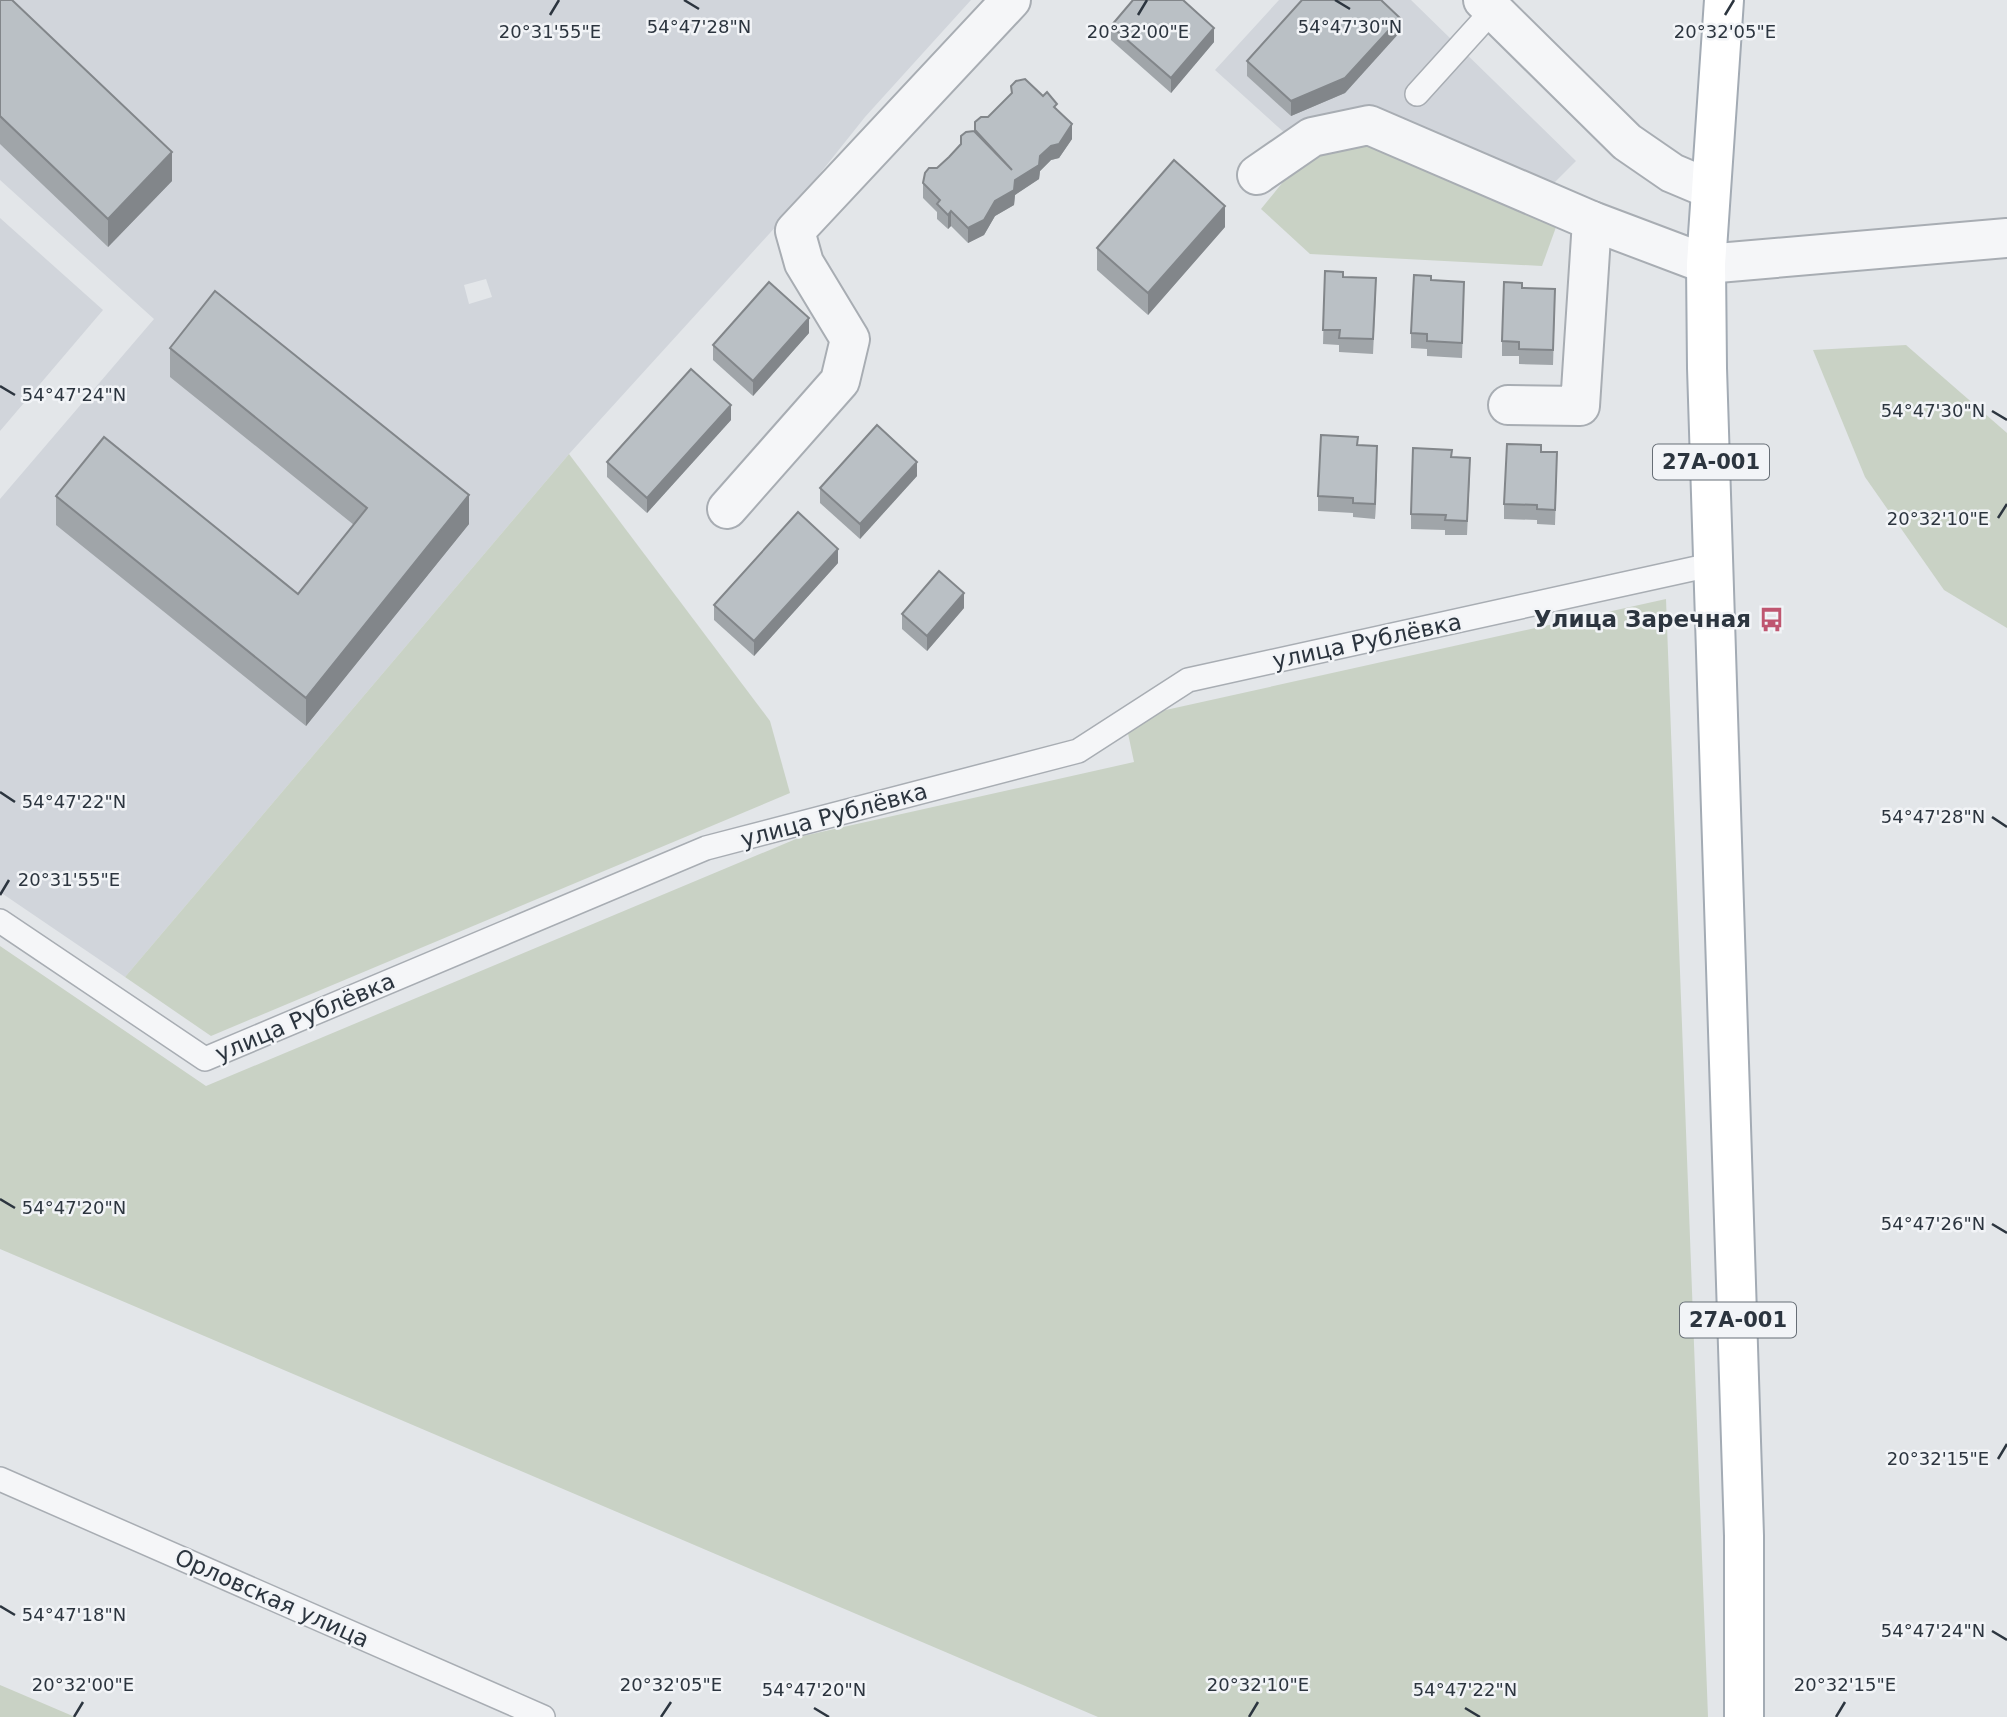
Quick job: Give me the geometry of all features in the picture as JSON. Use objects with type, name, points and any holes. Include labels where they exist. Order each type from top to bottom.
[{"type":"main road","name":"27А-001","points":[[1724,0],[1706,264],[1744,1522],[1744,1717]]},
{"type":"street","points":[[727,509],[839,381],[850,339],[804,263],[795,231],[1011,0]]},
{"type":"street","points":[[1488,5],[1627,142],[1672,173],[1710,189]]},
{"type":"street","points":[[1256,176],[1312,137],[1369,125],[1592,221],[1706,264],[2007,238]]},
{"type":"street","points":[[1508,405],[1580,406],[1592,221]]},
{"type":"lane","points":[[1418,94],[1488,5]]},
{"type":"lane","name":"улица Рублёвка","points":[[0,921],[205,1059],[706,848],[1078,751],[1188,680],[1715,564]]},
{"type":"lane","name":"Орловская улица","points":[[0,1479],[543,1717]]},
{"type":"shaded area","points":[[0,0],[971,0],[865,117],[790,211],[569,454],[125,977],[0,892],[0,499],[154,319],[0,180]],"holes":[[[486,279],[492,297],[469,304],[464,285]]]},
{"type":"shaded area","points":[[1279,0],[1411,0],[1576,161],[1551,186],[1364,106],[1287,135],[1215,70]]},
{"type":"shaded area","points":[[1362,142],[1560,216],[1542,266],[1310,254],[1261,209],[1291,172],[1321,150]]},
{"type":"shaded area","points":[[0,218],[103,310],[0,431]]},
{"type":"shaded area","points":[[1906,345],[2007,433],[2007,628],[1944,590],[1865,477],[1813,350]]},
{"type":"shaded area","points":[[569,454],[770,721],[790,793],[211,1036],[125,977]]},
{"type":"shaded area","points":[[1666,599],[1708,1717],[1098,1717],[0,1249],[0,946],[206,1086],[803,836],[1134,762],[1125,719]]},
{"type":"shaded area","points":[[0,1685],[75,1717],[0,1717]]},
{"type":"building","points":[[0,0],[12,0],[172,152],[108,219],[0,116]]},
{"type":"building","points":[[1133,0],[1183,0],[1214,28],[1171,78],[1111,26]]},
{"type":"building","points":[[1302,0],[1381,0],[1400,18],[1345,78],[1291,101],[1247,61]]},
{"type":"building","points":[[1025,79],[1043,96],[1047,92],[1057,104],[1054,107],[1072,124],[1059,144],[1051,146],[1040,156],[1039,165],[1015,180],[1014,190],[995,201],[984,220],[968,228],[951,211],[948,215],[937,204],[940,200],[923,183],[925,173],[929,168],[937,168],[949,157],[961,144],[961,136],[974,131],[1012,170],[975,130],[975,122],[981,117],[988,117],[1012,93],[1011,86],[1016,81]]},
{"type":"building","points":[[1174,160],[1225,206],[1148,293],[1097,248]]},
{"type":"building","points":[[1325,271],[1343,272],[1343,277],[1376,278],[1373,339],[1339,338],[1340,330],[1323,330]]},
{"type":"building","points":[[1414,275],[1431,276],[1431,280],[1464,282],[1462,343],[1427,341],[1427,334],[1411,333]]},
{"type":"building","points":[[769,282],[809,318],[753,381],[713,345]]},
{"type":"building","points":[[1504,282],[1522,283],[1522,288],[1555,289],[1553,350],[1519,349],[1519,342],[1502,341]]},
{"type":"building","points":[[215,291],[469,495],[306,698],[56,496],[104,437],[298,594],[367,508],[170,348]]},
{"type":"building","points":[[691,369],[731,405],[647,498],[607,462]]},
{"type":"building","points":[[877,425],[917,462],[860,524],[820,488]]},
{"type":"building","points":[[1321,435],[1358,437],[1357,445],[1377,446],[1375,504],[1353,503],[1353,498],[1318,496]]},
{"type":"building","points":[[1507,444],[1541,445],[1541,452],[1557,452],[1555,510],[1537,509],[1537,505],[1504,504]]},
{"type":"building","points":[[1413,448],[1452,450],[1451,457],[1470,458],[1467,521],[1445,520],[1446,515],[1411,514]]},
{"type":"building","points":[[798,512],[838,549],[754,641],[714,605]]},
{"type":"building","points":[[939,571],[964,593],[927,636],[902,614]]},
{"type":"place","name":"Улица Заречная","points":[[1771,619]]}]
